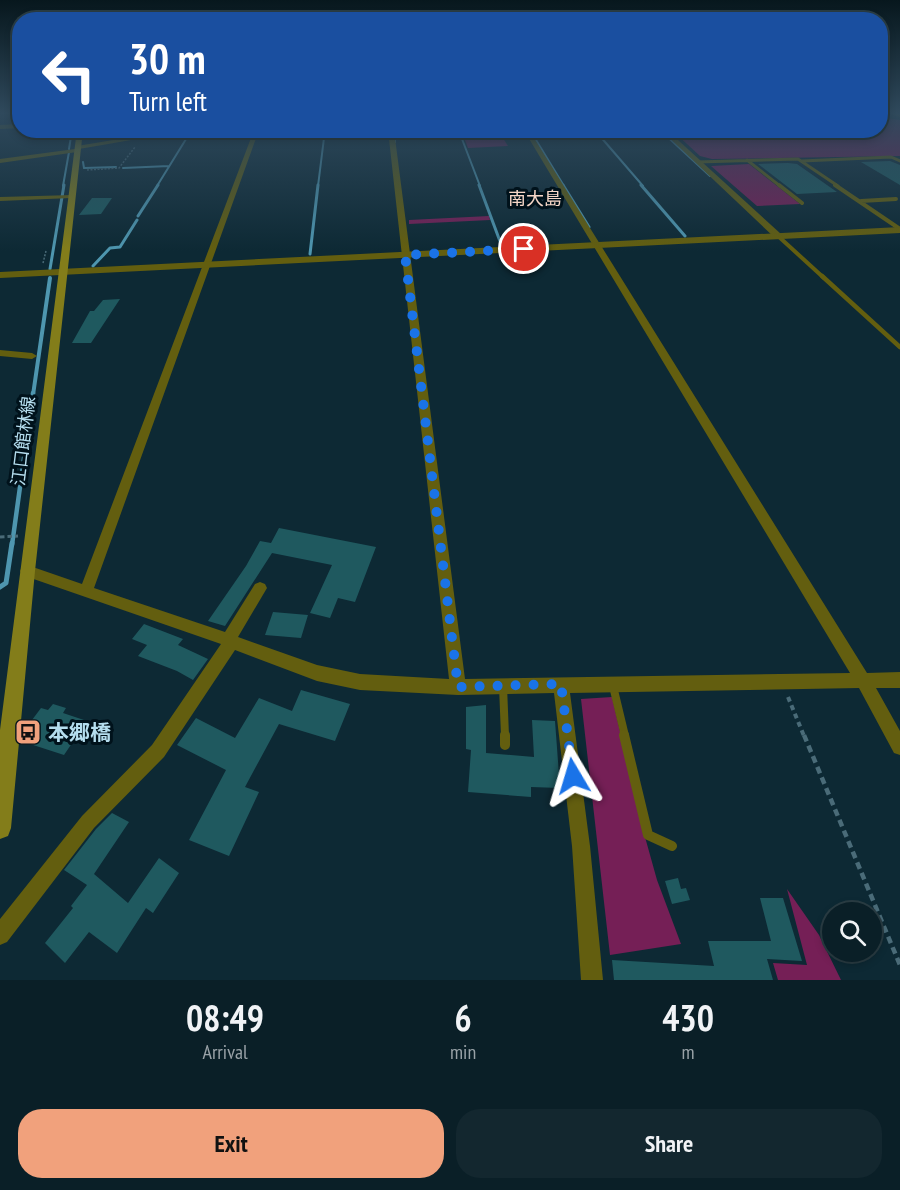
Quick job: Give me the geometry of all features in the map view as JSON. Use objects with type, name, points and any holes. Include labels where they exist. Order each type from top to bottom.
[{"type":"main road","name":"江口館林線","points":[[0,828],[27,571],[75,160]]},
{"type":"street","points":[[86,591],[246,160]]},
{"type":"street","points":[[394,160],[458,687]]},
{"type":"street","points":[[544,160],[863,681],[900,747]]},
{"type":"street","points":[[696,160],[778,236]]},
{"type":"street","points":[[0,200],[71,196]]},
{"type":"street","points":[[0,275],[900,229]]},
{"type":"street","points":[[0,353],[32,357]]},
{"type":"street","points":[[27,571],[230,640],[317,673],[339,678],[407,686],[458,687],[900,680]]},
{"type":"street","points":[[0,935],[88,822],[158,751],[230,640],[260,588]]},
{"type":"street","points":[[561,684],[581,846],[592,980]]},
{"type":"lane","points":[[747,160],[802,203]]},
{"type":"lane","points":[[698,162],[753,160]]},
{"type":"lane","points":[[796,160],[839,160]]},
{"type":"lane","points":[[801,161],[900,229]]},
{"type":"lane","points":[[860,201],[896,200]]},
{"type":"lane","points":[[778,236],[900,347]]},
{"type":"lane","points":[[612,684],[648,835],[672,846]]},
{"type":"lane","points":[[503,686],[505,745]]},
{"type":"path","points":[[74,170],[119,168],[125,160]]},
{"type":"path","points":[[782,682],[900,965]]},
{"type":"shaded area","points":[[749,164],[800,204],[757,206],[711,166]]},
{"type":"shaded area","points":[[489,216],[490,220],[409,224],[409,220]]},
{"type":"shaded area","points":[[612,697],[657,880],[681,944],[610,955],[581,699]]},
{"type":"shaded area","points":[[787,889],[822,941],[822,962],[832,962],[841,980],[778,980],[773,963],[807,965]]},
{"type":"building","points":[[890,161],[900,165],[900,185],[861,162]]},
{"type":"building","points":[[758,164],[797,164],[837,192],[797,194]]},
{"type":"building","points":[[92,198],[112,198],[101,214],[79,215]]},
{"type":"building","points":[[120,299],[91,343],[72,343],[90,311],[94,311],[103,300]]},
{"type":"building","points":[[279,528],[376,547],[355,602],[338,598],[330,618],[310,613],[332,565],[272,553],[225,626],[208,621],[246,566],[260,541],[271,543]]},
{"type":"building","points":[[273,612],[308,615],[301,638],[265,635]]},
{"type":"building","points":[[144,624],[183,639],[178,645],[208,659],[193,680],[177,671],[138,656],[147,645],[132,639]]},
{"type":"building","points":[[301,690],[350,704],[335,741],[279,724],[245,787],[259,792],[229,856],[189,840],[226,770],[177,745],[196,718],[235,738],[259,698],[292,711]]},
{"type":"building","points":[[53,704],[66,708],[63,713],[87,721],[64,755],[27,743],[36,731],[26,728],[41,708],[48,710]]},
{"type":"building","points":[[486,705],[486,753],[534,757],[532,720],[555,721],[560,788],[531,787],[531,797],[468,792],[471,750],[466,749],[466,707]]},
{"type":"building","points":[[112,813],[129,822],[94,874],[128,903],[159,858],[179,873],[153,913],[146,908],[117,953],[89,932],[65,963],[45,943],[73,908],[71,906],[87,885],[64,870],[96,829]]},
{"type":"building","points":[[678,878],[681,889],[686,888],[690,900],[672,904],[665,881]]},
{"type":"building","points":[[760,898],[783,898],[802,961],[767,959],[773,980],[614,980],[612,960],[714,966],[708,941],[771,941]]},
{"type":"waterway","points":[[63,186],[68,160]]},
{"type":"waterway","points":[[157,186],[173,160]]},
{"type":"waterway","points":[[318,186],[321,160]]},
{"type":"waterway","points":[[470,160],[480,186]]},
{"type":"waterway","points":[[548,160],[564,186]]},
{"type":"waterway","points":[[620,160],[643,186]]},
{"type":"waterway","points":[[692,160],[710,176]]},
{"type":"waterway","points":[[83,162],[84,168],[116,167]]},
{"type":"waterway","points":[[123,168],[169,166]]},
{"type":"waterway","points":[[50,269],[64,185]]},
{"type":"waterway","points":[[138,216],[158,185]]},
{"type":"waterway","points":[[310,254],[318,185]]},
{"type":"waterway","points":[[479,185],[501,244]]},
{"type":"waterway","points":[[563,185],[589,227]]},
{"type":"waterway","points":[[641,185],[685,236]]},
{"type":"waterway","points":[[93,266],[110,248],[120,247],[137,220]]},
{"type":"waterway","points":[[33,395],[50,278]]},
{"type":"waterway","points":[[12,545],[33,393]]},
{"type":"waterway","points":[[0,587],[6,583],[12,543]]},
{"type":"place","name":"本郷橋","points":[[28,732]]},
{"type":"district","name":"南大島","points":[[535,198]]},
{"type":"route","points":[[524,249],[405,255],[458,687],[561,684],[573,776]]}]
